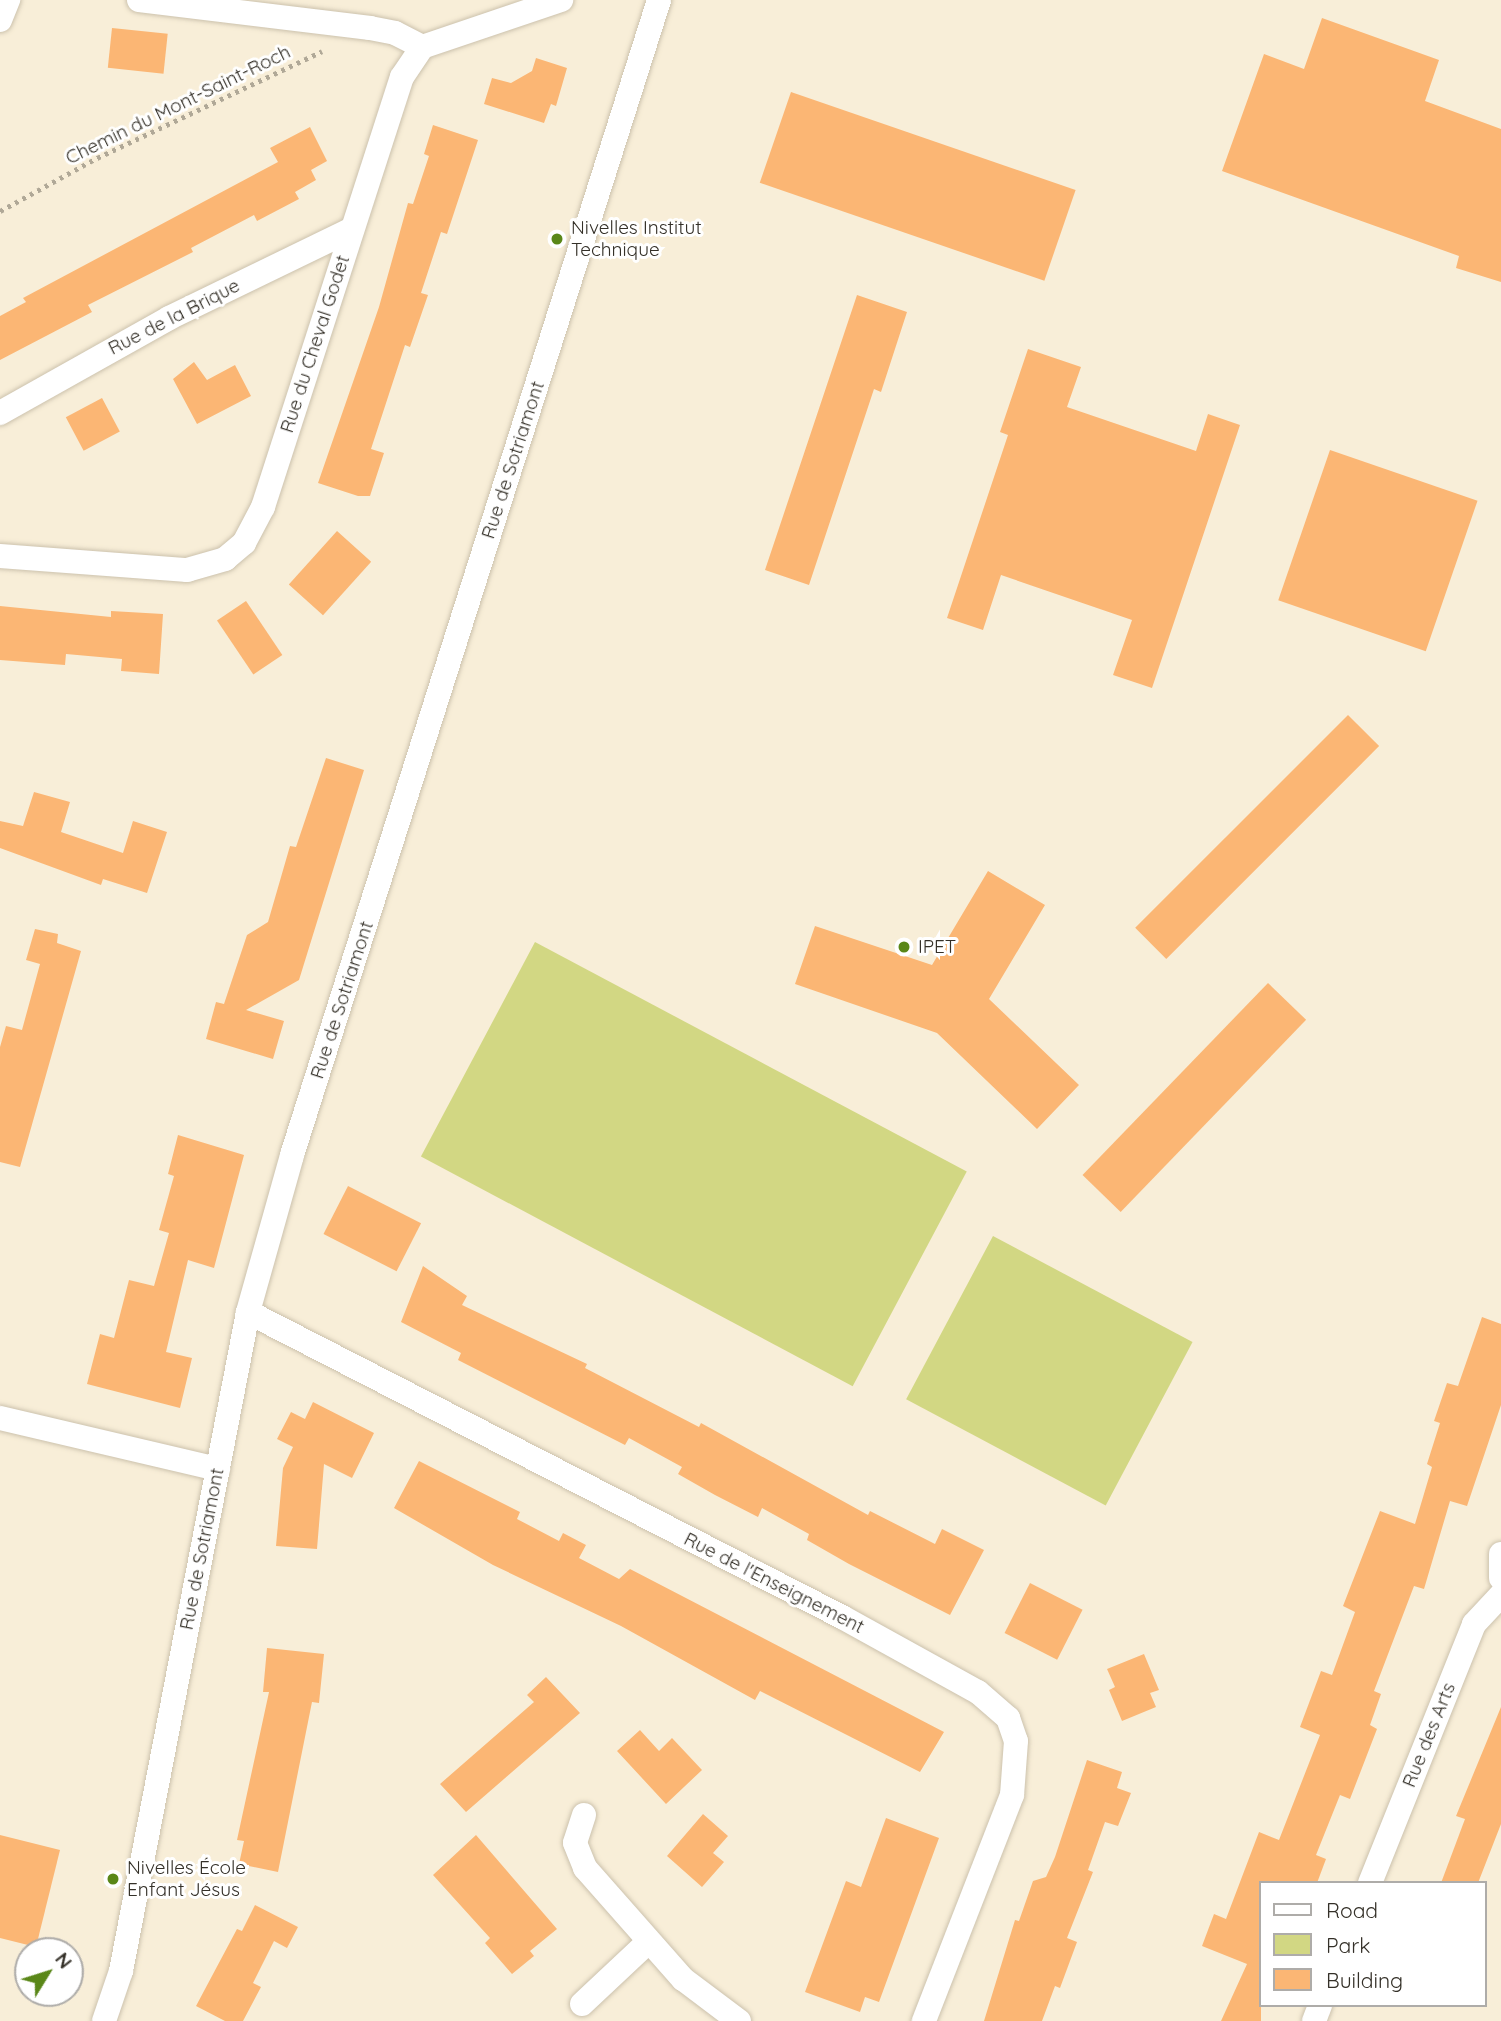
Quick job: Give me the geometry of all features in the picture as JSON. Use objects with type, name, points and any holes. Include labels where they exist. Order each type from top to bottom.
[{"type":"street","points":[[0,20],[8,0]]},
{"type":"street","points":[[139,0],[370,28],[395,33],[422,47],[561,0]]},
{"type":"street","name":"Rue de Sotriamont","points":[[104,2021],[121,1971],[248,1312],[292,1155],[659,0]]},
{"type":"street","name":"Rue du Cheval Godet","points":[[0,556],[187,570],[225,559],[244,544],[264,507],[402,77],[422,47]]},
{"type":"street","name":"Rue de la Brique","points":[[0,414],[169,318],[352,229]]},
{"type":"street","name":"Rue de l'Enseignement","points":[[248,1312],[842,1617],[978,1692],[1008,1718],[1016,1741],[1012,1795],[924,2021]]},
{"type":"street","points":[[0,1418],[218,1469]]},
{"type":"street","points":[[1501,1554],[1501,1578]]},
{"type":"street","name":"Rue des Arts","points":[[1371,1881],[1474,1624],[1501,1595]]},
{"type":"street","points":[[584,1815],[575,1843],[585,1868],[683,1979],[739,2021]]},
{"type":"street","points":[[582,2004],[648,1942]]},
{"type":"path","name":"Chemin du Mont-Saint-Roch","points":[[0,211],[97,158],[370,28]]},
{"type":"green space","points":[[535,942],[967,1172],[853,1386],[421,1157]]},
{"type":"green space","points":[[993,1236],[1193,1342],[1106,1505],[906,1399]]},
{"type":"building","points":[[1322,18],[1439,60],[1425,101],[1501,129],[1501,282],[1456,268],[1459,256],[1222,171],[1264,54],[1304,69]]},
{"type":"building","points":[[112,28],[168,34],[164,74],[108,68]]},
{"type":"building","points":[[536,58],[567,68],[556,106],[551,104],[544,123],[484,104],[492,78],[511,83],[532,71]]},
{"type":"building","points":[[791,92],[1076,190],[1044,281],[760,183]]},
{"type":"building","points":[[433,125],[478,140],[447,234],[441,232],[421,293],[428,295],[410,347],[405,345],[371,449],[384,453],[370,496],[358,496],[318,483],[379,307],[408,203],[413,204],[429,156],[424,154]]},
{"type":"building","points":[[310,127],[327,161],[311,170],[316,180],[295,192],[299,199],[257,221],[254,215],[191,248],[193,252],[88,305],[92,312],[0,360],[0,316],[26,302],[23,298],[278,162],[270,148]]},
{"type":"building","points":[[857,295],[907,312],[881,392],[874,389],[809,585],[765,570]]},
{"type":"building","points":[[1028,349],[1081,367],[1067,407],[1196,451],[1208,414],[1240,425],[1152,688],[1113,675],[1132,620],[1001,575],[983,630],[947,618],[1008,435],[1000,432]]},
{"type":"building","points":[[194,362],[207,380],[235,365],[251,396],[197,424],[173,379]]},
{"type":"building","points":[[102,398],[120,432],[84,451],[66,417]]},
{"type":"building","points":[[1330,450],[1478,501],[1426,651],[1278,600]]},
{"type":"building","points":[[337,531],[371,562],[323,615],[289,585]]},
{"type":"building","points":[[246,601],[282,655],[253,674],[217,621]]},
{"type":"building","points":[[0,606],[111,617],[111,611],[163,614],[159,674],[121,671],[122,659],[66,654],[65,665],[0,660]]},
{"type":"building","points":[[1348,715],[1379,746],[1166,959],[1135,928]]},
{"type":"building","points":[[326,758],[364,770],[299,980],[246,1010],[284,1021],[273,1059],[206,1039],[216,1002],[224,1004],[247,935],[268,922],[290,846],[296,847]]},
{"type":"building","points":[[34,792],[70,802],[61,832],[123,853],[133,821],[167,832],[147,893],[103,879],[101,885],[0,848],[0,821],[23,826]]},
{"type":"building","points":[[988,871],[1045,905],[989,999],[1079,1085],[1037,1129],[937,1033],[795,984],[815,926],[932,965]]},
{"type":"building","points":[[35,929],[58,934],[57,943],[81,951],[20,1167],[0,1162],[0,1047],[6,1026],[22,1030],[40,964],[26,960]]},
{"type":"building","points":[[1268,983],[1306,1020],[1121,1212],[1083,1175]]},
{"type":"building","points":[[178,1135],[244,1155],[214,1268],[188,1260],[166,1352],[192,1358],[180,1408],[87,1384],[100,1334],[114,1338],[129,1280],[154,1286],[169,1233],[159,1230],[174,1176],[168,1174]]},
{"type":"building","points":[[348,1186],[421,1223],[397,1271],[323,1234]]},
{"type":"building","points":[[423,1266],[467,1296],[462,1305],[587,1364],[585,1368],[699,1427],[701,1423],[868,1515],[870,1511],[935,1544],[942,1529],[984,1550],[950,1615],[849,1564],[807,1540],[809,1534],[762,1508],[758,1517],[715,1495],[678,1474],[682,1467],[629,1438],[625,1445],[458,1360],[461,1353],[401,1322]]},
{"type":"building","points":[[1482,1317],[1501,1324],[1501,1405],[1467,1506],[1450,1501],[1424,1589],[1414,1586],[1374,1691],[1381,1694],[1370,1725],[1377,1729],[1350,1799],[1340,1795],[1316,1855],[1326,1859],[1318,1881],[1260,1881],[1261,2021],[1221,2021],[1247,1964],[1202,1946],[1214,1914],[1226,1919],[1259,1832],[1279,1840],[1320,1735],[1300,1727],[1321,1671],[1332,1675],[1355,1612],[1343,1606],[1380,1511],[1415,1524],[1432,1467],[1427,1464],[1440,1423],[1434,1421],[1447,1383],[1458,1386]]},
{"type":"building","points":[[313,1402],[374,1433],[352,1478],[324,1464],[317,1549],[276,1546],[283,1468],[293,1447],[277,1439],[291,1412],[305,1419]]},
{"type":"building","points":[[419,1461],[520,1512],[517,1519],[559,1541],[563,1533],[586,1545],[579,1558],[619,1579],[630,1569],[944,1732],[920,1772],[760,1691],[755,1700],[621,1626],[493,1565],[394,1508]]},
{"type":"building","points":[[1030,1583],[1083,1610],[1057,1660],[1005,1633]]},
{"type":"building","points":[[267,1648],[324,1654],[319,1703],[312,1702],[278,1872],[239,1864],[244,1841],[237,1840],[269,1692],[263,1692]]},
{"type":"building","points":[[1144,1654],[1159,1690],[1150,1693],[1156,1707],[1122,1721],[1109,1690],[1115,1687],[1107,1669]]},
{"type":"building","points":[[546,1677],[580,1713],[466,1812],[440,1784],[534,1702],[527,1695]]},
{"type":"building","points":[[1501,1707],[1501,1824],[1479,1881],[1442,1881],[1465,1819],[1456,1816]]},
{"type":"building","points":[[640,1730],[659,1751],[672,1738],[702,1770],[666,1804],[617,1751]]},
{"type":"building","points":[[1087,1760],[1122,1772],[1117,1788],[1131,1793],[1118,1826],[1105,1822],[1088,1870],[1093,1872],[1067,1938],[1077,1942],[1060,1988],[1055,1986],[1042,2021],[984,2021],[1015,1920],[1019,1921],[1033,1881],[1046,1877],[1055,1857]]},
{"type":"building","points":[[703,1814],[728,1836],[713,1853],[724,1862],[702,1887],[667,1856]]},
{"type":"building","points":[[886,1818],[939,1838],[879,2002],[865,1997],[860,2012],[805,1992],[846,1881],[861,1887]]},
{"type":"building","points":[[0,1835],[60,1850],[38,1937],[14,1937],[14,1942],[0,1938]]},
{"type":"building","points":[[476,1835],[557,1929],[530,1951],[534,1956],[512,1974],[485,1943],[490,1938],[433,1875]]},
{"type":"building","points":[[255,1905],[298,1927],[287,1948],[274,1941],[253,1983],[261,1987],[243,2021],[225,2021],[196,2006],[237,1929],[242,1931]]},
{"type":"place","name":"Nivelles Institut Technique","points":[[557,239]]},
{"type":"place","name":"IPET","points":[[904,947]]},
{"type":"place","name":"Nivelles École Enfant Jésus","points":[[113,1879]]}]
